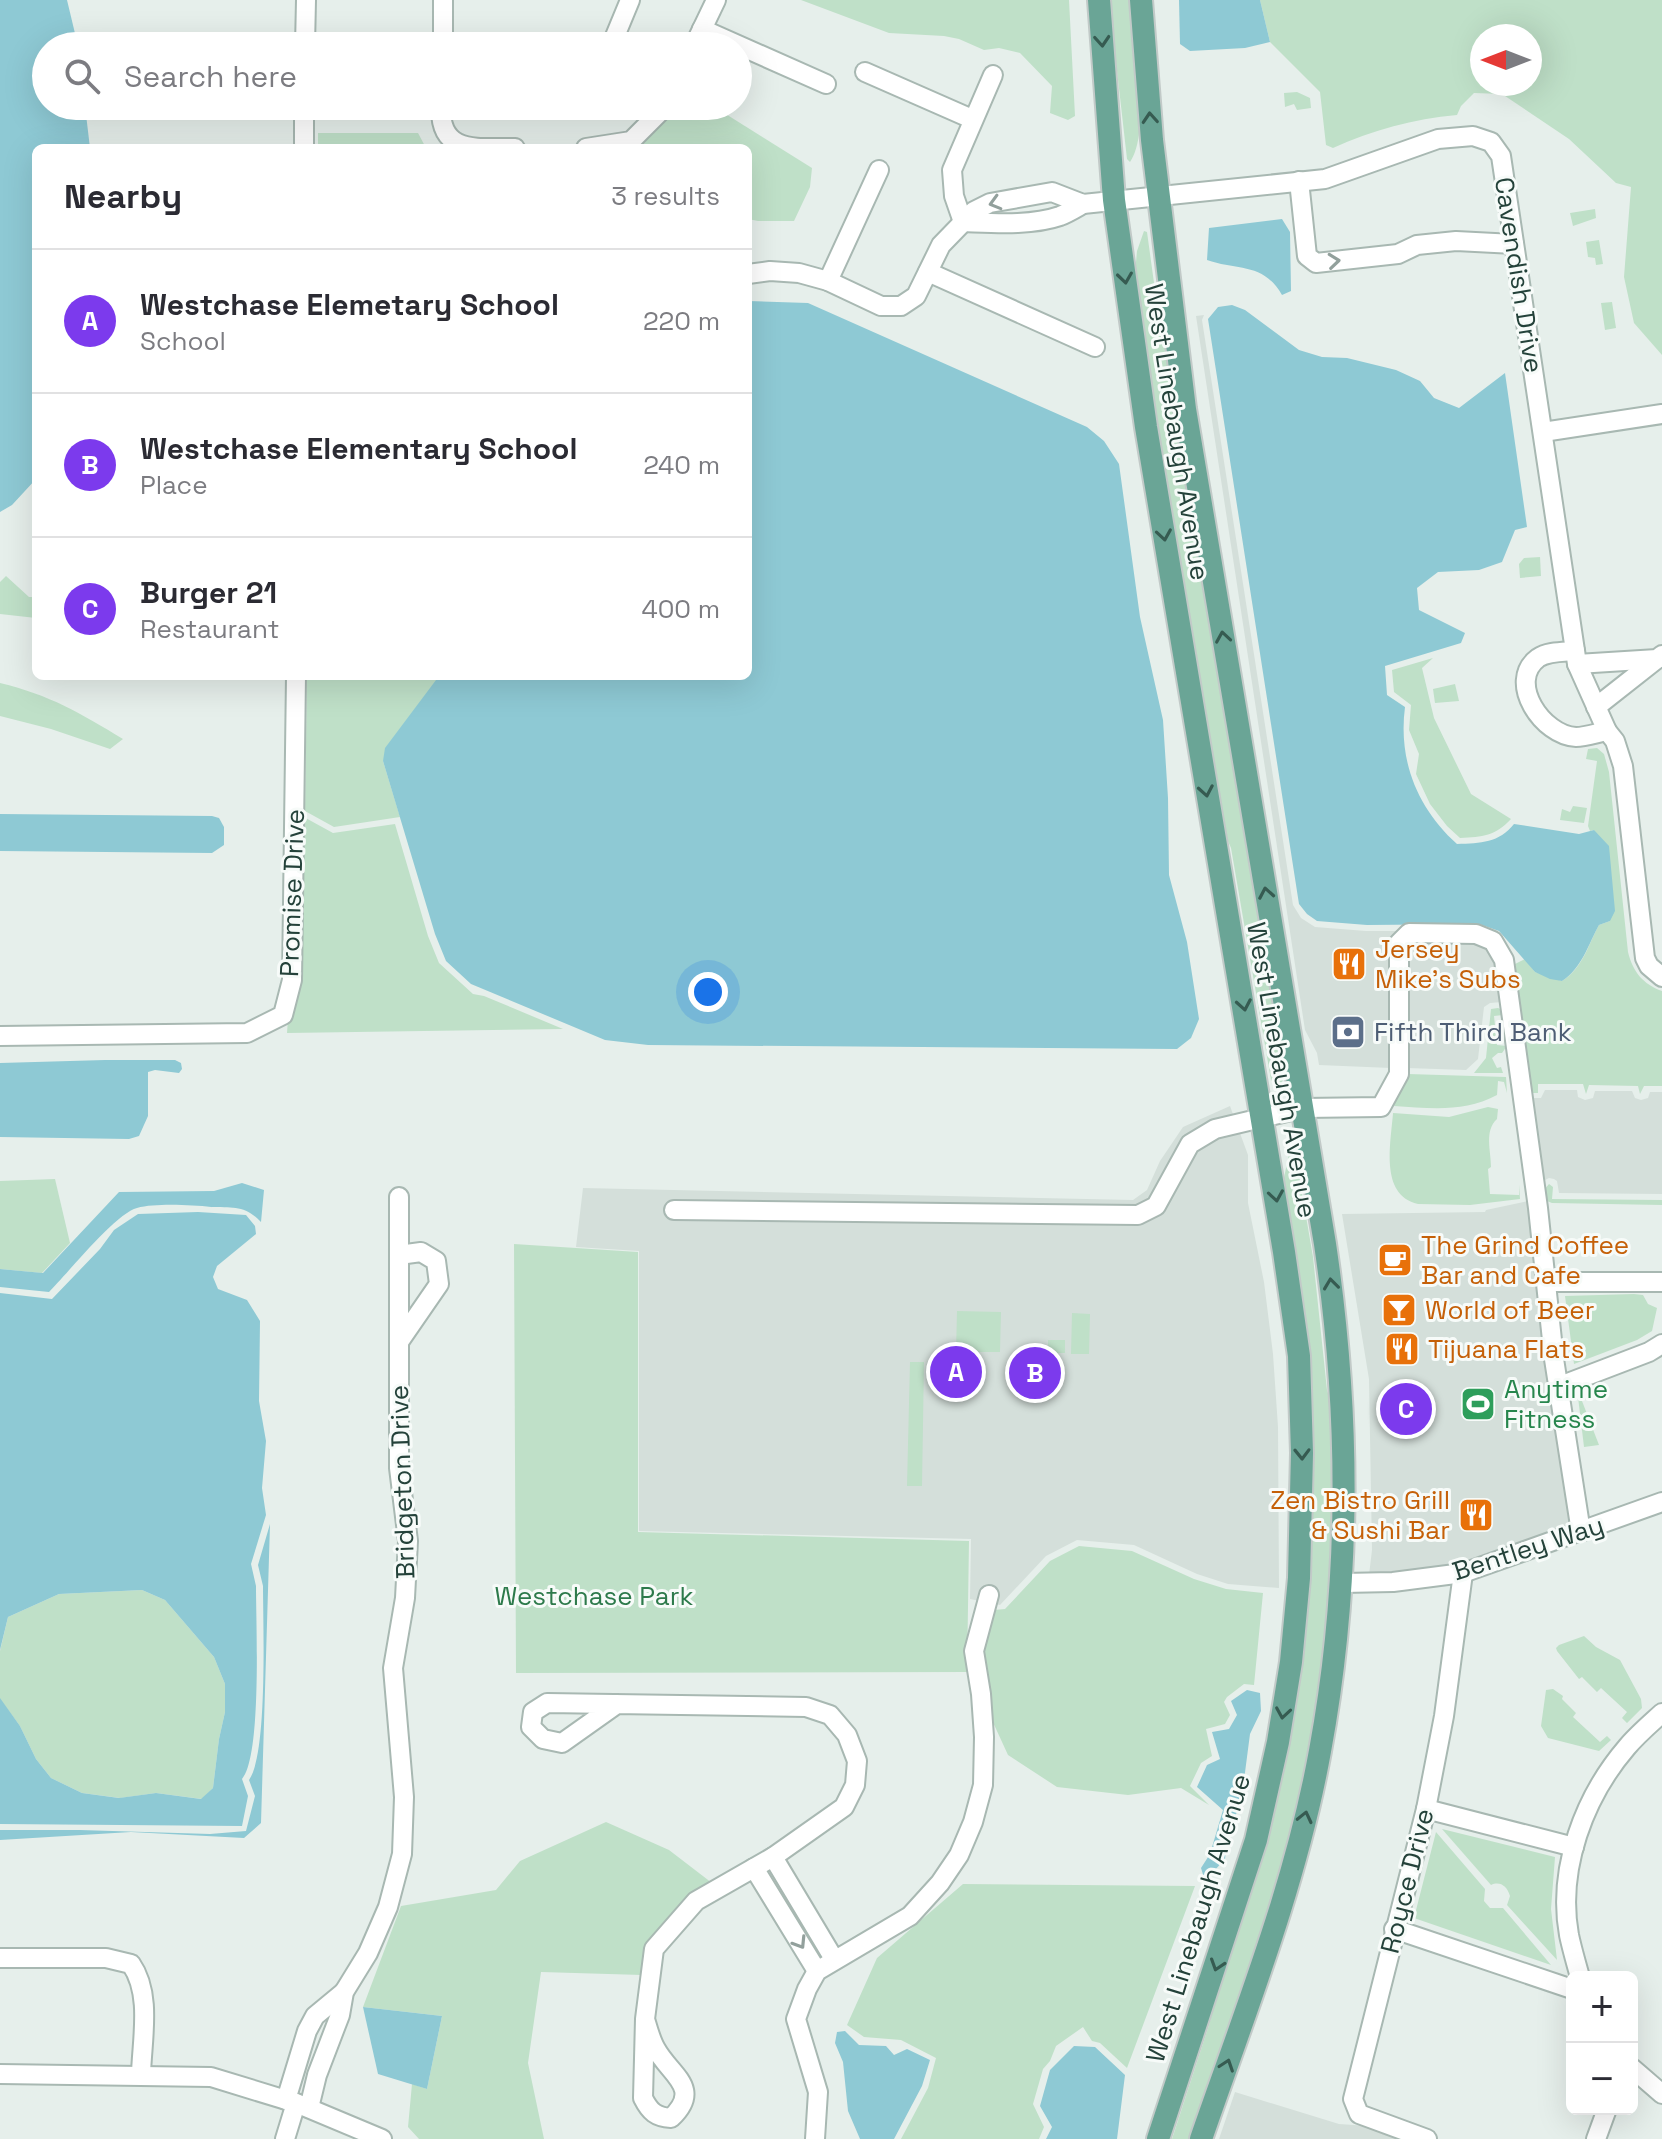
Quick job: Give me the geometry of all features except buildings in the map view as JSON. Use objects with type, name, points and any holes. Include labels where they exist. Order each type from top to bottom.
[{"type":"main road","name":"West Linebaugh Avenue","points":[[1099,0],[1114,200],[1146,427],[1263,1119],[1299,1356],[1302,1504],[1291,1662],[1278,1742],[1256,1840],[1158,2139]]},
{"type":"main road","name":"West Linebaugh Avenue","points":[[1141,0],[1158,196],[1185,409],[1331,1281],[1344,1433],[1343,1583],[1320,1751],[1278,1917],[1201,2139]]},
{"type":"street","points":[[305,32],[306,0]]},
{"type":"street","points":[[443,0],[443,32]]},
{"type":"street","points":[[617,32],[630,0]]},
{"type":"street","points":[[700,32],[716,0]]},
{"type":"street","points":[[752,57],[826,84]]},
{"type":"street","points":[[865,72],[972,119]]},
{"type":"street","points":[[752,273],[799,273],[828,281],[881,306],[901,306],[916,296],[941,245],[963,222],[954,196],[952,170],[993,75]]},
{"type":"street","points":[[304,120],[304,144]]},
{"type":"street","points":[[442,120],[443,128],[457,144]]},
{"type":"street","points":[[632,144],[653,120]]},
{"type":"street","name":"Cavendish Drive","points":[[963,222],[1045,219],[1061,216],[1083,204],[1325,179],[1438,139],[1473,136],[1491,142],[1501,156],[1576,658],[1607,731],[1615,741],[1623,766],[1645,958],[1662,977]]},
{"type":"street","points":[[828,281],[879,170]]},
{"type":"street","points":[[1299,181],[1307,256],[1316,263],[1398,254],[1417,245],[1456,241],[1514,244]]},
{"type":"street","points":[[928,272],[1095,347]]},
{"type":"street","points":[[1543,432],[1662,414]]},
{"type":"street","points":[[1607,731],[1576,737],[1546,724],[1529,700],[1528,678],[1539,658],[1555,652],[1576,658],[1659,657]]},
{"type":"street","points":[[1596,707],[1659,657]]},
{"type":"street","name":"Promise Drive","points":[[0,1036],[247,1033],[283,1015],[292,980],[296,680]]},
{"type":"street","points":[[674,1210],[1138,1215],[1156,1206],[1190,1144],[1215,1129],[1304,1108],[1381,1107],[1399,1074],[1399,943],[1402,937],[1409,933],[1476,934],[1493,941],[1504,960],[1547,1282],[1554,1359],[1581,1532]]},
{"type":"street","name":"Bridgeton Drive","points":[[297,2104],[303,2044],[315,2016],[344,1992],[368,1953],[388,1907],[402,1854],[404,1797],[393,1668],[405,1598],[408,1541],[399,1468],[399,1197]]},
{"type":"street","points":[[399,1255],[421,1252],[436,1261],[439,1284],[399,1342]]},
{"type":"street","points":[[1547,1282],[1662,1282]]},
{"type":"street","points":[[1560,1386],[1649,1352],[1662,1344]]},
{"type":"street","name":"Bentley Way","points":[[1343,1583],[1393,1582],[1463,1573],[1662,1502]]},
{"type":"street","name":"Royce Drive","points":[[1427,2139],[1359,2114],[1353,2099],[1426,1809],[1444,1716],[1463,1573]]},
{"type":"street","points":[[815,2139],[818,2092],[796,2019],[817,1971],[910,1916],[940,1883],[959,1855],[973,1822],[983,1785],[984,1737],[974,1651],[989,1595]]},
{"type":"street","points":[[617,1704],[806,1707],[830,1715],[847,1735],[857,1761],[855,1785],[844,1807],[773,1857],[696,1901],[654,1949],[645,2019],[643,2098],[649,2110],[660,2117],[671,2118],[681,2108],[685,2094],[679,2078],[656,2049],[645,2019]]},
{"type":"street","points":[[1578,1971],[1569,1934],[1567,1908],[1574,1847],[1593,1797],[1617,1760],[1662,1713]]},
{"type":"street","points":[[1426,1809],[1574,1847]]},
{"type":"street","points":[[773,1857],[834,1959]]},
{"type":"street","points":[[754,1868],[817,1971]]},
{"type":"street","points":[[780,1911],[798,1899]]},
{"type":"street","points":[[1394,1929],[1566,1987]]},
{"type":"street","points":[[0,1958],[106,1958],[131,1964],[141,1977],[143,1994],[141,2074]]},
{"type":"street","name":"Bridgeton Drive","points":[[285,2139],[297,2104],[326,2051],[340,2015],[344,1992]]},
{"type":"street","points":[[303,2044],[326,2051]]},
{"type":"street","points":[[1638,2073],[1662,2094]]},
{"type":"street","points":[[0,2074],[211,2077],[297,2104],[382,2139]]},
{"type":"street","points":[[1596,2139],[1605,2115]]},
{"type":"shaded area","points":[[1204,315],[1202,320],[1293,905],[1301,918],[1315,927],[1398,931],[1391,943],[1391,1068],[1319,1065],[1317,1053],[1305,1030],[1196,316]]},
{"type":"shaded area","points":[[1474,941],[1488,947],[1496,962],[1502,1002],[1484,1007],[1478,1059],[1466,1070],[1407,1068],[1409,942]]},
{"type":"shaded area","points":[[1545,1090],[1577,1090],[1578,1097],[1585,1100],[1593,1098],[1595,1091],[1632,1091],[1635,1098],[1641,1100],[1648,1098],[1650,1092],[1662,1092],[1662,1194],[1559,1193],[1554,1179],[1541,1182],[1530,1098],[1541,1098]]},
{"type":"shaded area","points":[[1230,1106],[1248,1155],[1248,1203],[1264,1282],[1273,1354],[1278,1427],[1279,1588],[1228,1584],[1197,1574],[1134,1545],[1077,1540],[1046,1556],[1000,1605],[970,1599],[971,1539],[639,1531],[639,1251],[576,1247],[583,1188],[1133,1200],[1147,1190],[1160,1161],[1183,1127]]},
{"type":"shaded area","points":[[1528,1201],[1572,1528],[1461,1566],[1369,1575],[1372,1550],[1369,1379],[1342,1214],[1485,1212]]},
{"type":"shaded area","points":[[1235,2092],[1339,2124],[1368,2126],[1405,2139],[1219,2139]]},
{"type":"green space","points":[[801,0],[1069,0],[1075,116],[1068,120],[1050,113],[1052,86],[1020,53],[999,48],[984,50],[944,36],[889,33]]},
{"type":"green space","points":[[1109,0],[1133,0],[1141,108],[1140,130],[1130,162],[1127,159]]},
{"type":"green space","points":[[1260,0],[1662,0],[1662,355],[1634,323],[1624,277],[1631,187],[1616,183],[1569,139],[1505,96],[1542,96],[1542,24],[1470,24],[1471,96],[1457,115],[1394,126],[1333,148],[1326,145],[1320,92],[1270,42]]},
{"type":"green space","points":[[1297,92],[1310,98],[1311,108],[1297,110],[1294,104],[1285,107],[1284,93]]},
{"type":"green space","points":[[645,120],[735,120],[812,168],[810,187],[794,221],[752,220],[752,144],[638,144],[635,138]]},
{"type":"green space","points":[[318,133],[418,133],[424,144],[318,144]]},
{"type":"green space","points":[[1595,209],[1596,218],[1573,226],[1570,213]]},
{"type":"green space","points":[[1144,231],[1147,232],[1158,312],[1285,1051],[1280,1085],[1275,1085],[1271,1080],[1231,848],[1218,818],[1176,572],[1135,273],[1137,251]]},
{"type":"green space","points":[[1599,240],[1603,264],[1596,265],[1595,258],[1588,257],[1586,242]]},
{"type":"green space","points":[[1612,302],[1616,328],[1605,330],[1601,303]]},
{"type":"green space","points":[[1540,557],[1541,576],[1520,578],[1519,564],[1524,558]]},
{"type":"green space","points":[[6,576],[32,597],[32,618],[0,614],[0,582]]},
{"type":"green space","points":[[1433,658],[1422,668],[1434,718],[1471,794],[1511,819],[1488,834],[1460,838],[1430,804],[1416,774],[1419,754],[1409,730],[1411,705],[1394,692],[1392,670]]},
{"type":"green space","points":[[307,680],[437,680],[383,761],[400,817],[334,827],[305,811]]},
{"type":"green space","points":[[0,683],[64,706],[123,739],[110,749],[0,716]]},
{"type":"green space","points":[[1455,684],[1459,701],[1435,703],[1433,689]]},
{"type":"green space","points":[[1597,748],[1604,754],[1609,772],[1628,952],[1640,976],[1662,991],[1662,1086],[1644,1086],[1640,1094],[1638,1086],[1589,1085],[1586,1094],[1583,1084],[1538,1084],[1538,1093],[1533,1093],[1515,964],[1525,959],[1535,972],[1562,981],[1580,963],[1599,925],[1610,921],[1594,830],[1590,831],[1588,826],[1597,761],[1586,759],[1588,749]]},
{"type":"green space","points":[[1573,806],[1587,808],[1584,823],[1560,820],[1562,809],[1570,812]]},
{"type":"green space","points":[[302,816],[333,833],[395,824],[439,963],[473,994],[563,1029],[287,1033]]},
{"type":"green space","points":[[1491,1009],[1504,1011],[1503,1015],[1494,1016],[1497,1045],[1507,1046],[1492,1058],[1503,1073],[1474,1073],[1486,1058]]},
{"type":"green space","points":[[1408,1074],[1506,1077],[1507,1093],[1504,1082],[1498,1081],[1497,1095],[1472,1105],[1446,1108],[1394,1106],[1401,1084]]},
{"type":"green space","points":[[1488,1107],[1498,1109],[1489,1135],[1490,1194],[1519,1195],[1519,1185],[1520,1199],[1470,1205],[1418,1204],[1406,1199],[1397,1190],[1390,1166],[1393,1113],[1449,1117]]},
{"type":"green space","points":[[1290,1149],[1296,1158],[1313,1257],[1327,1390],[1337,1423],[1328,1655],[1288,1857],[1194,2139],[1172,2139],[1223,1971],[1305,1598],[1281,1192]]},
{"type":"green space","points":[[55,1179],[70,1243],[42,1273],[0,1269],[0,1181]]},
{"type":"green space","points":[[1549,1184],[1553,1187],[1552,1199],[1662,1200],[1662,1205],[1552,1203],[1547,1201],[1544,1190]]},
{"type":"green space","name":"Westchase Park","points":[[514,1244],[638,1252],[638,1532],[969,1541],[967,1672],[516,1673]]},
{"type":"green space","points":[[1643,1295],[1648,1304],[1657,1308],[1652,1331],[1637,1340],[1574,1364],[1565,1296]]},
{"type":"green space","points":[[957,1311],[1001,1312],[1000,1352],[956,1352]]},
{"type":"green space","points":[[1072,1313],[1090,1314],[1089,1354],[1071,1354]]},
{"type":"green space","points":[[1048,1340],[1065,1340],[1065,1353],[1055,1353],[1055,1359],[1048,1359]]},
{"type":"green space","points":[[910,1362],[924,1362],[922,1486],[907,1486]]},
{"type":"green space","points":[[1586,1394],[1588,1398],[1582,1401],[1599,1445],[1584,1447],[1578,1397]]},
{"type":"green space","points":[[1079,1546],[1132,1551],[1194,1579],[1226,1589],[1263,1593],[1254,1685],[1244,1684],[1227,1697],[1224,1702],[1230,1715],[1225,1724],[1206,1729],[1212,1756],[1201,1763],[1190,1786],[1209,1805],[1181,1788],[1128,1795],[1057,1787],[1008,1755],[991,1718],[982,1652],[994,1610],[1005,1609],[1050,1561]]},
{"type":"green space","points":[[142,1590],[165,1600],[214,1657],[225,1684],[225,1712],[213,1788],[202,1799],[156,1793],[120,1798],[82,1793],[51,1778],[0,1699],[0,1651],[8,1617],[59,1594]]},
{"type":"green space","points":[[1584,1636],[1596,1647],[1620,1660],[1641,1699],[1642,1708],[1627,1723],[1622,1718],[1627,1712],[1601,1688],[1597,1692],[1582,1677],[1579,1679],[1557,1651],[1559,1645]]},
{"type":"green space","points":[[1553,1689],[1576,1713],[1573,1717],[1600,1742],[1607,1736],[1611,1740],[1599,1751],[1548,1738],[1541,1726],[1546,1690]]},
{"type":"green space","points":[[606,1822],[669,1850],[712,1883],[642,1975],[541,1972],[528,2063],[544,2139],[419,2139],[408,2127],[412,2084],[427,2089],[442,2016],[363,2007],[401,1906],[496,1890],[520,1861]]},
{"type":"green space","points":[[1442,1829],[1555,1857],[1551,1909],[1557,1960],[1507,1905],[1510,1896],[1505,1887],[1491,1885]]},
{"type":"green space","points":[[1436,1832],[1485,1889],[1484,1901],[1490,1908],[1503,1908],[1551,1965],[1414,1918]]},
{"type":"green space","points":[[963,1884],[1195,1886],[1127,2068],[1100,2043],[1092,2041],[1083,2027],[1056,2046],[1043,2069],[1033,2104],[1044,2127],[1039,2139],[901,2139],[928,2088],[936,2058],[901,2040],[864,2037],[847,2025],[877,1958]]},
{"type":"water","points":[[0,0],[67,0],[75,32],[32,32],[32,120],[87,120],[90,144],[32,144],[32,483],[12,505],[0,512]]},
{"type":"water","points":[[1179,0],[1260,0],[1270,42],[1245,48],[1190,51],[1180,44]]},
{"type":"water","points":[[1282,219],[1290,232],[1291,291],[1282,295],[1275,284],[1258,272],[1207,260],[1209,228]]},
{"type":"water","points":[[752,301],[808,303],[1087,427],[1104,441],[1119,464],[1140,617],[1163,720],[1169,875],[1187,942],[1199,1019],[1191,1038],[1177,1049],[648,1045],[605,1040],[471,984],[446,961],[383,761],[385,748],[436,680],[752,680]]},
{"type":"water","points":[[1232,305],[1245,310],[1299,350],[1396,370],[1420,381],[1434,398],[1459,408],[1505,373],[1527,527],[1515,530],[1502,562],[1479,570],[1438,572],[1417,588],[1419,610],[1465,633],[1461,643],[1385,666],[1387,695],[1405,707],[1405,746],[1413,782],[1431,815],[1457,844],[1496,838],[1514,824],[1579,834],[1594,830],[1609,846],[1615,911],[1610,921],[1599,925],[1580,963],[1562,981],[1535,972],[1499,931],[1479,924],[1367,925],[1317,921],[1299,904],[1208,319],[1218,307]]},
{"type":"water","points":[[0,814],[212,816],[219,818],[224,827],[224,845],[212,853],[0,851]]},
{"type":"water","points":[[175,1060],[181,1063],[179,1073],[148,1072],[148,1116],[139,1136],[129,1139],[0,1137],[0,1063]]},
{"type":"water","points":[[242,1183],[264,1190],[261,1222],[244,1210],[232,1208],[154,1205],[137,1208],[105,1232],[49,1292],[0,1287],[0,1269],[43,1273],[119,1192],[214,1191]]},
{"type":"water","points":[[198,1212],[246,1215],[255,1226],[256,1234],[217,1266],[213,1277],[218,1289],[247,1300],[260,1321],[259,1401],[266,1441],[262,1488],[266,1515],[251,1564],[256,1586],[255,1717],[253,1744],[242,1779],[248,1796],[242,1826],[0,1824],[0,1698],[20,1726],[36,1759],[51,1778],[82,1793],[119,1798],[156,1793],[201,1799],[213,1788],[225,1712],[225,1684],[214,1657],[165,1600],[142,1590],[59,1594],[8,1617],[0,1650],[0,1293],[52,1299],[114,1230],[138,1214]]},
{"type":"water","points":[[270,1524],[261,1823],[244,1838],[131,1832],[0,1840],[0,1830],[80,1830],[210,1834],[246,1831],[255,1796],[249,1780],[255,1766],[262,1717],[263,1586],[258,1565]]},
{"type":"water","points":[[1247,1690],[1260,1693],[1261,1711],[1250,1734],[1241,1803],[1228,1832],[1225,1859],[1205,1881],[1201,1868],[1210,1854],[1223,1810],[1197,1787],[1207,1765],[1220,1759],[1212,1732],[1229,1729],[1237,1715],[1231,1701]]},
{"type":"water","points":[[363,2007],[442,2016],[427,2089],[378,2074]]},
{"type":"water","points":[[845,2031],[859,2045],[886,2046],[894,2055],[907,2049],[930,2060],[922,2086],[894,2139],[860,2139],[848,2111],[843,2062],[835,2043],[837,2032]]},
{"type":"water","points":[[1074,2046],[1095,2047],[1125,2075],[1117,2139],[1046,2139],[1052,2127],[1040,2106],[1050,2070]]},
{"type":"place","name":"Jersey Mike's Subs","points":[[1349,964]]},
{"type":"place","name":"Fifth Third Bank","points":[[1348,1032]]},
{"type":"place","name":"The Grind Coffee Bar and Cafe","points":[[1395,1260]]},
{"type":"place","name":"World of Beer","points":[[1399,1310]]},
{"type":"place","name":"Tijuana Flats","points":[[1402,1349]]},
{"type":"place","name":"Westchase Elemetary School","points":[[956,1372]]},
{"type":"place","name":"Westchase Elementary School","points":[[1035,1373]]},
{"type":"place","name":"Anytime Fitness","points":[[1478,1404]]},
{"type":"place","name":"Burger 21","points":[[1406,1409]]},
{"type":"place","name":"Zen Bistro Grill & Sushi Bar","points":[[1476,1515]]}]
